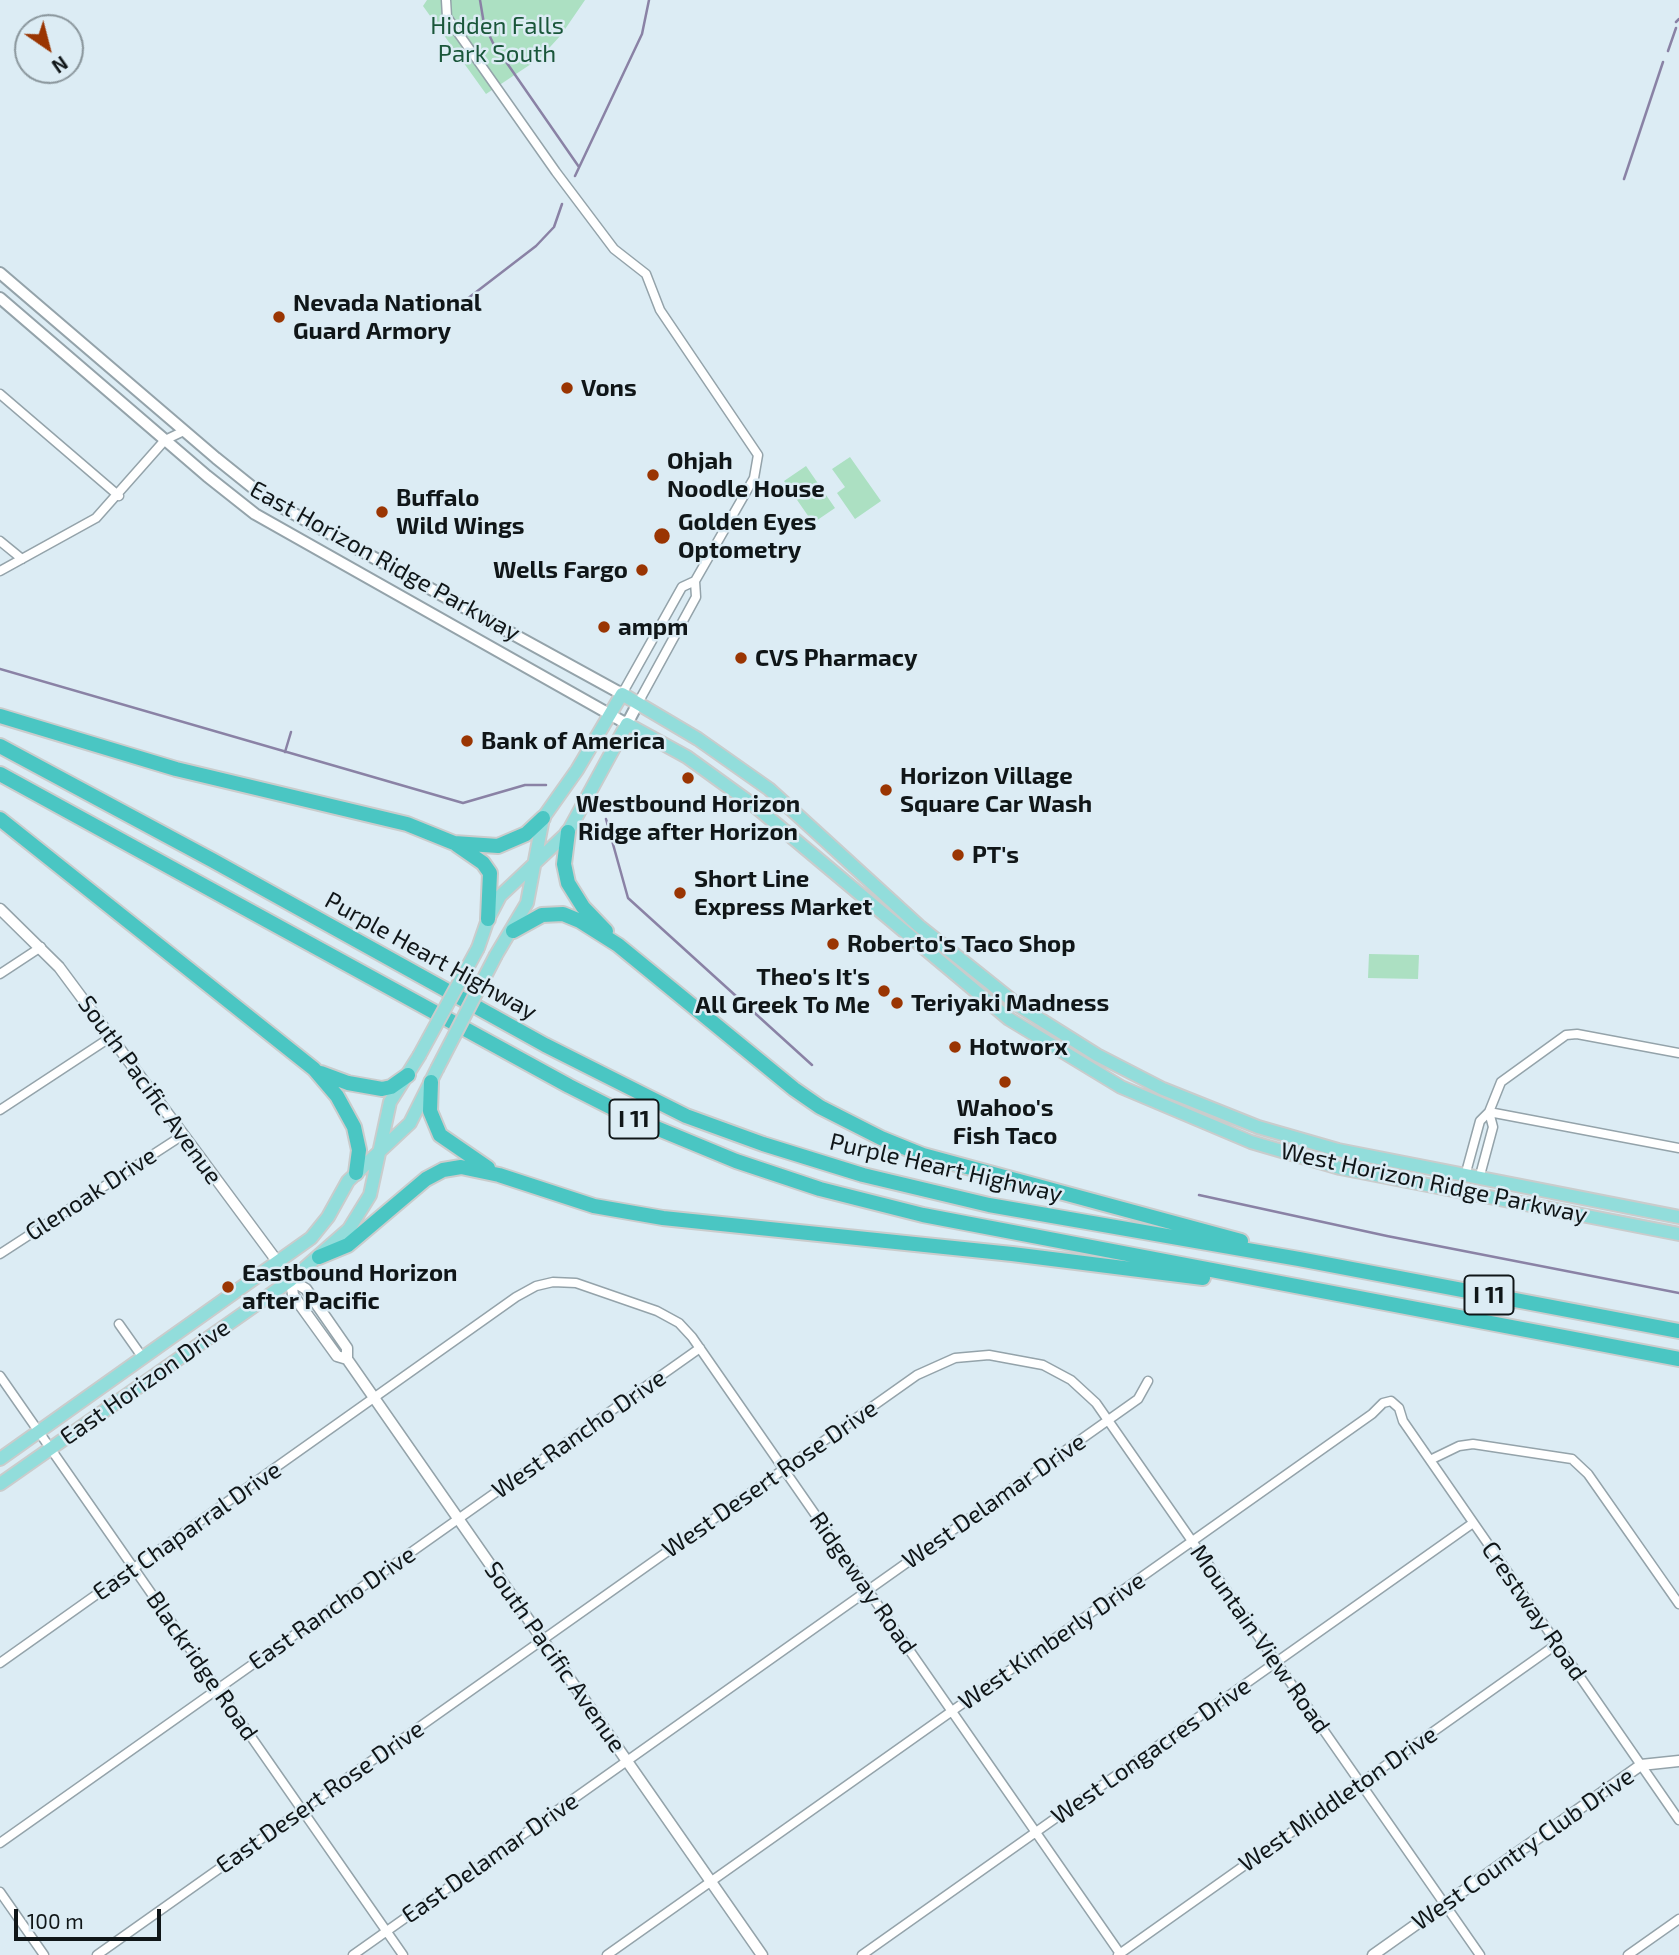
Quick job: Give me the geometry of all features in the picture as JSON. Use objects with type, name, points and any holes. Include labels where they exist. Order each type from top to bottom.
[{"type":"highway","points":[[0,716],[176,769],[407,824],[454,843],[487,868],[491,878],[488,919]]},
{"type":"highway","name":"Purple Heart Highway","points":[[0,746],[545,1045],[686,1116],[808,1160],[919,1190],[1679,1331]]},
{"type":"highway","name":"Purple Heart Highway","points":[[0,774],[569,1086],[632,1118],[712,1152],[820,1189],[923,1215],[1679,1359]]},
{"type":"highway","points":[[454,843],[488,847],[508,843],[532,830],[543,818]]},
{"type":"highway","points":[[0,819],[314,1069],[337,1096],[354,1127],[359,1150],[356,1173]]},
{"type":"highway","points":[[568,832],[564,864],[568,883],[583,907],[618,945]]},
{"type":"highway","points":[[513,931],[533,918],[563,914],[580,920],[618,945],[794,1089],[820,1107],[862,1129],[923,1155],[1299,1259]]},
{"type":"highway","points":[[314,1069],[348,1083],[382,1088],[391,1087],[408,1075]]},
{"type":"highway","points":[[434,1076],[430,1111],[440,1135],[457,1150],[499,1175]]},
{"type":"highway","points":[[319,1257],[348,1245],[434,1174],[461,1167],[499,1175],[594,1206],[663,1218],[1012,1254],[1333,1294]]},
{"type":"main road","name":"East Horizon Ridge Parkway","points":[[0,273],[184,432],[267,499],[622,694]]},
{"type":"main road","name":"East Horizon Ridge Parkway","points":[[0,298],[165,440],[256,514],[609,713]]},
{"type":"main road","points":[[376,582],[384,565]]},
{"type":"main road","points":[[543,818],[577,770],[622,694]]},
{"type":"main road","name":"West Horizon Ridge Parkway","points":[[622,694],[698,738],[769,789],[962,962],[1044,1024],[1163,1089],[1237,1119],[1338,1150],[1679,1217]]},
{"type":"main road","points":[[627,724],[638,703]]},
{"type":"main road","name":"West Horizon Ridge Parkway","points":[[609,713],[687,757],[734,790],[1009,1019],[1122,1087],[1230,1134],[1287,1154],[1385,1178],[1679,1234]]},
{"type":"main road","name":"East Horizon Drive","points":[[0,1484],[291,1280],[349,1229],[364,1209],[374,1184],[387,1110],[478,948],[500,896],[568,832],[627,724]]},
{"type":"main road","name":"East Horizon Drive","points":[[0,1459],[278,1263],[317,1232],[356,1173],[410,1123],[496,955],[527,904],[543,818]]},
{"type":"main road","points":[[835,874],[848,860]]},
{"type":"main road","points":[[953,974],[962,962]]},
{"type":"main road","points":[[1050,1046],[1062,1046],[1087,1060],[1097,1055]]},
{"type":"main road","points":[[1230,1134],[1237,1119]]},
{"type":"main road","points":[[1385,1178],[1403,1175],[1467,1186],[1479,1179]]},
{"type":"street","points":[[446,0],[447,17],[556,172],[614,249],[646,274],[660,310],[758,455],[759,465],[754,478],[695,582],[696,597],[638,703]]},
{"type":"street","points":[[0,394],[119,495]]},
{"type":"street","points":[[0,571],[96,518],[165,440],[184,432]]},
{"type":"street","points":[[0,541],[22,559]]},
{"type":"street","points":[[622,694],[682,587],[695,582]]},
{"type":"street","name":"South Pacific Avenue","points":[[0,909],[41,947],[291,1280],[293,1295],[337,1356],[347,1359],[762,1955]]},
{"type":"street","points":[[0,974],[41,947]]},
{"type":"street","points":[[1465,1177],[1480,1121],[1489,1112],[1501,1082],[1566,1035],[1577,1034],[1679,1054]]},
{"type":"street","points":[[0,1110],[111,1037]]},
{"type":"street","points":[[1489,1112],[1679,1148]]},
{"type":"street","points":[[1479,1179],[1493,1127],[1489,1112]]},
{"type":"street","name":"Glenoak Drive","points":[[0,1254],[183,1135]]},
{"type":"street","name":"Ridgeway Road","points":[[552,1282],[576,1283],[657,1311],[679,1323],[700,1348],[1120,1954]]},
{"type":"street","name":"East Chaparral Drive","points":[[0,1663],[526,1291],[552,1282]]},
{"type":"street","points":[[119,1324],[143,1358]]},
{"type":"street","name":"West Rancho Drive","points":[[459,1519],[700,1348]]},
{"type":"street","name":"West Desert Rose Drive","points":[[542,1639],[917,1375],[941,1362],[967,1355],[1012,1357]]},
{"type":"street","name":"Mountain View Road","points":[[1012,1357],[1043,1365],[1072,1380],[1096,1403],[1480,1955]]},
{"type":"street","name":"Blackridge Road","points":[[0,1376],[404,1955]]},
{"type":"street","name":"West Delamar Drive","points":[[627,1761],[1108,1421],[1138,1399],[1148,1381]]},
{"type":"street","name":"Crestway Road","points":[[1391,1401],[1399,1408],[1402,1421],[1679,1820]]},
{"type":"street","name":"West Kimberly Drive","points":[[607,1955],[1372,1414],[1383,1403],[1391,1401]]},
{"type":"street","points":[[1430,1460],[1459,1446],[1473,1444],[1572,1459],[1588,1474],[1679,1604]]},
{"type":"street","name":"East Rancho Drive","points":[[0,1843],[459,1519]]},
{"type":"street","name":"West Longacres Drive","points":[[862,1955],[1473,1522]]},
{"type":"street","name":"East Desert Rose Drive","points":[[97,1955],[542,1639]]},
{"type":"street","name":"West Middleton Drive","points":[[1120,1954],[1557,1644]]},
{"type":"street","name":"West Country Club Drive","points":[[1373,1955],[1641,1765],[1679,1760]]},
{"type":"street","name":"East Delamar Drive","points":[[353,1955],[627,1761]]},
{"type":"street","points":[[0,1892],[44,1955]]},
{"type":"street","points":[[1628,1955],[1679,1919]]},
{"type":"green space","name":"Hidden Falls Park South","points":[[427,0],[585,0],[561,35],[540,58],[486,94],[423,6]]},
{"type":"green space","points":[[850,457],[881,501],[855,519],[837,493],[845,487],[832,469]]},
{"type":"green space","points":[[806,466],[835,508],[813,523],[784,481]]},
{"type":"green space","points":[[1369,954],[1419,955],[1418,979],[1368,978]]},
{"type":"waterway","points":[[480,0],[484,24],[493,43],[579,167]]},
{"type":"waterway","points":[[575,176],[642,34],[649,0]]},
{"type":"waterway","points":[[1676,22],[1679,19]]},
{"type":"waterway","points":[[1668,51],[1676,28]]},
{"type":"waterway","points":[[1624,179],[1663,62]]},
{"type":"waterway","points":[[454,309],[536,246],[554,227],[562,204]]},
{"type":"waterway","points":[[0,669],[463,803],[525,785],[546,785]]},
{"type":"waterway","points":[[285,752],[291,732]]},
{"type":"waterway","points":[[606,819],[628,898],[812,1065]]},
{"type":"waterway","points":[[1199,1195],[1387,1236],[1679,1293]]},
{"type":"place","name":"Nevada National Guard Armory","points":[[279,317]]},
{"type":"place","name":"Vons","points":[[567,388]]},
{"type":"place","name":"Ohjah Noodle House","points":[[653,475]]},
{"type":"place","name":"Buffalo Wild Wings","points":[[382,512]]},
{"type":"place","name":"Golden Eyes Optometry","points":[[662,536]]},
{"type":"place","name":"Wells Fargo","points":[[642,570]]},
{"type":"place","name":"ampm","points":[[604,627]]},
{"type":"place","name":"CVS Pharmacy","points":[[741,658]]},
{"type":"place","name":"Bank of America","points":[[467,741]]},
{"type":"place","name":"Westbound Horizon Ridge after Horizon","points":[[688,778]]},
{"type":"place","name":"Horizon Village Square Car Wash","points":[[886,790]]},
{"type":"place","name":"PT's","points":[[958,855]]},
{"type":"place","name":"Short Line Express Market","points":[[680,893]]},
{"type":"place","name":"Roberto's Taco Shop","points":[[833,944]]},
{"type":"place","name":"Theo's It's All Greek To Me","points":[[884,991]]},
{"type":"place","name":"Teriyaki Madness","points":[[897,1003]]},
{"type":"place","name":"Hotworx","points":[[955,1047]]},
{"type":"place","name":"Wahoo's Fish Taco","points":[[1005,1082]]},
{"type":"place","name":"Eastbound Horizon after Pacific","points":[[228,1287]]}]
